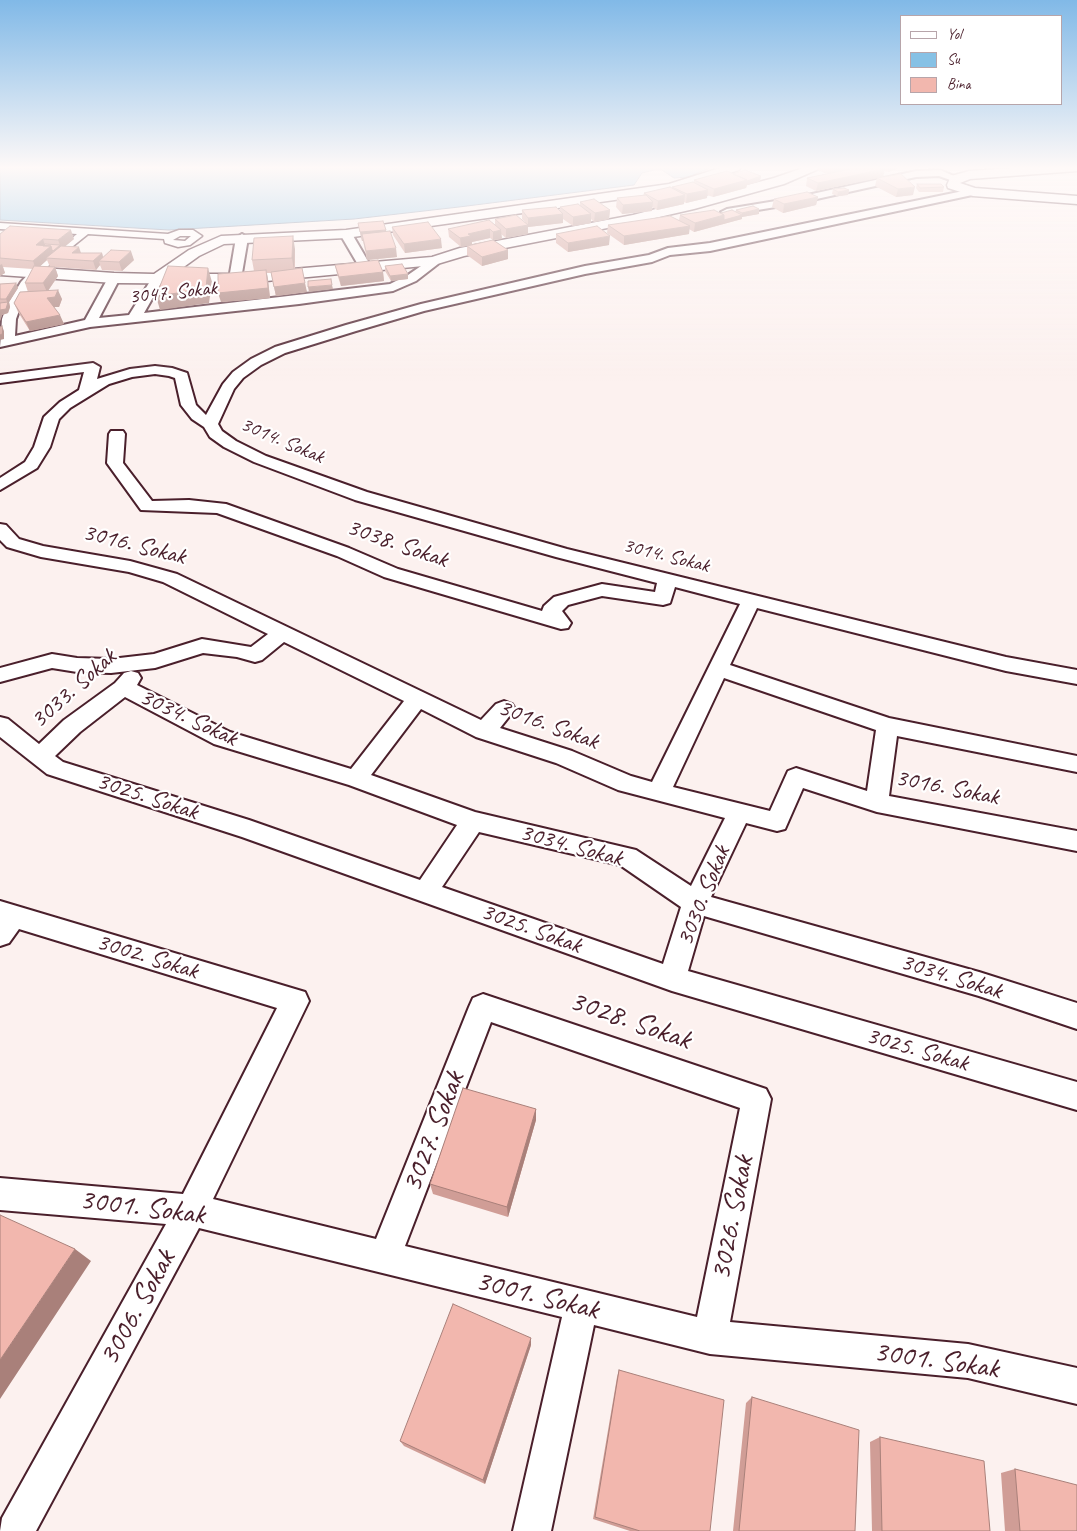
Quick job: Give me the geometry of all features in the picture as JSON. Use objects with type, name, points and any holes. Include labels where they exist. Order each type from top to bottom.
[{"type":"street","points":[[4,342],[4,324],[25,285],[37,272],[77,238]]},
{"type":"street","points":[[134,318],[158,278],[210,244],[240,238]]},
{"type":"street","points":[[235,278],[242,238]]},
{"type":"street","points":[[349,238],[366,268]]},
{"type":"street","points":[[0,270],[114,278],[235,278],[434,261],[460,252],[527,238]]},
{"type":"street","name":"3014. Sokak","points":[[747,238],[668,252],[652,258],[585,270],[421,308],[280,350],[256,362],[238,375],[216,408],[210,424],[216,434],[230,444],[260,459],[361,496],[562,553],[1006,664],[1077,677]]},
{"type":"street","points":[[499,279],[627,255],[668,252]]},
{"type":"street","name":"3047. Sokak","points":[[4,342],[90,323],[393,287],[412,278],[434,261]]},
{"type":"street","points":[[90,323],[114,278]]},
{"type":"street","points":[[0,306],[14,305]]},
{"type":"street","points":[[0,379],[93,367],[86,392]]},
{"type":"street","points":[[0,485],[31,465],[42,447],[52,417],[69,402],[104,380],[130,373],[155,370],[172,372],[182,376],[189,405],[197,416],[210,424]]},
{"type":"street","name":"3038. Sokak","points":[[117,434],[115,463],[147,506],[189,505],[220,508],[342,552],[391,573],[560,623],[551,610],[561,601],[602,590],[663,598],[667,579]]},
{"type":"street","name":"3016. Sokak","points":[[0,529],[13,542],[41,551],[130,567],[170,578],[484,731],[564,757],[626,784],[739,814],[777,822],[796,777],[877,803],[1077,841]]},
{"type":"street","points":[[658,793],[752,599]]},
{"type":"street","points":[[0,675],[52,661],[78,665],[111,666],[146,662],[202,646],[238,650],[255,656],[265,645],[283,633]]},
{"type":"street","name":"3033. Sokak","points":[[39,757],[72,726],[122,688],[146,662]]},
{"type":"street","points":[[719,670],[887,726],[1077,764]]},
{"type":"street","name":"3034. Sokak","points":[[122,688],[138,693],[222,738],[356,779],[473,821],[627,858],[695,903],[979,984],[1077,1016]]},
{"type":"street","points":[[356,779],[417,700]]},
{"type":"street","points":[[484,731],[504,709]]},
{"type":"street","name":"3025. Sokak","points":[[0,725],[55,768],[249,830],[672,979],[1077,1096]]},
{"type":"street","points":[[877,803],[887,726]]},
{"type":"street","name":"3030. Sokak","points":[[672,979],[695,903],[739,814]]},
{"type":"street","points":[[426,891],[473,821]]},
{"type":"street","name":"3002. Sokak","points":[[4,921],[295,1001]]},
{"type":"street","name":"3006. Sokak","points":[[15,1531],[191,1210],[295,1001]]},
{"type":"street","name":"3028. Sokak","points":[[483,1007],[756,1100]]},
{"type":"street","name":"3027. Sokak","points":[[385,1257],[483,1007]]},
{"type":"street","name":"3026. Sokak","points":[[710,1337],[756,1100]]},
{"type":"street","name":"3001. Sokak","points":[[0,1194],[191,1210],[581,1307],[710,1337],[968,1362],[1077,1386]]},
{"type":"street","points":[[532,1531],[581,1307]]},
{"type":"building","points":[[0,238],[60,238],[43,239],[36,245],[51,246],[33,261],[0,258]]},
{"type":"building","points":[[254,238],[293,238],[292,258],[252,260]]},
{"type":"building","points":[[363,238],[393,238],[396,248],[366,251]]},
{"type":"building","points":[[400,238],[441,239],[404,244]]},
{"type":"building","points":[[562,238],[595,238],[568,243]]},
{"type":"building","points":[[493,240],[508,250],[482,257],[467,246]]},
{"type":"building","points":[[45,244],[60,245],[53,251],[51,246],[43,246]]},
{"type":"building","points":[[61,246],[79,247],[72,253],[102,253],[93,261],[46,258]]},
{"type":"building","points":[[111,250],[131,251],[119,262],[99,261]]},
{"type":"building","points":[[378,260],[383,272],[339,277],[335,265]]},
{"type":"building","points":[[402,264],[408,274],[390,276],[385,266]]},
{"type":"building","points":[[34,266],[55,267],[43,283],[25,283]]},
{"type":"building","points":[[168,266],[208,268],[206,289],[156,296]]},
{"type":"building","points":[[302,268],[305,283],[274,287],[271,272]]},
{"type":"building","points":[[266,270],[268,288],[218,293],[218,274]]},
{"type":"building","points":[[331,279],[332,285],[308,287],[308,281]]},
{"type":"building","points":[[16,283],[6,299],[0,299],[0,284]]},
{"type":"building","points":[[58,290],[55,297],[47,298],[60,315],[26,322],[14,303],[20,292]]},
{"type":"building","points":[[8,302],[6,309],[0,310],[0,303]]},
{"type":"building","points":[[2,326],[2,334],[0,335],[0,327]]},
{"type":"building","points":[[463,1088],[536,1109],[507,1207],[430,1184]]},
{"type":"building","points":[[0,1215],[75,1249],[0,1360]]},
{"type":"building","points":[[453,1304],[531,1338],[483,1480],[400,1441]]},
{"type":"building","points":[[619,1370],[724,1400],[710,1531],[640,1531],[595,1517]]},
{"type":"building","points":[[752,1397],[859,1430],[855,1531],[739,1531]]},
{"type":"building","points":[[880,1437],[984,1461],[990,1531],[882,1531]]},
{"type":"building","points":[[1015,1469],[1077,1485],[1077,1531],[1020,1531]]}]
